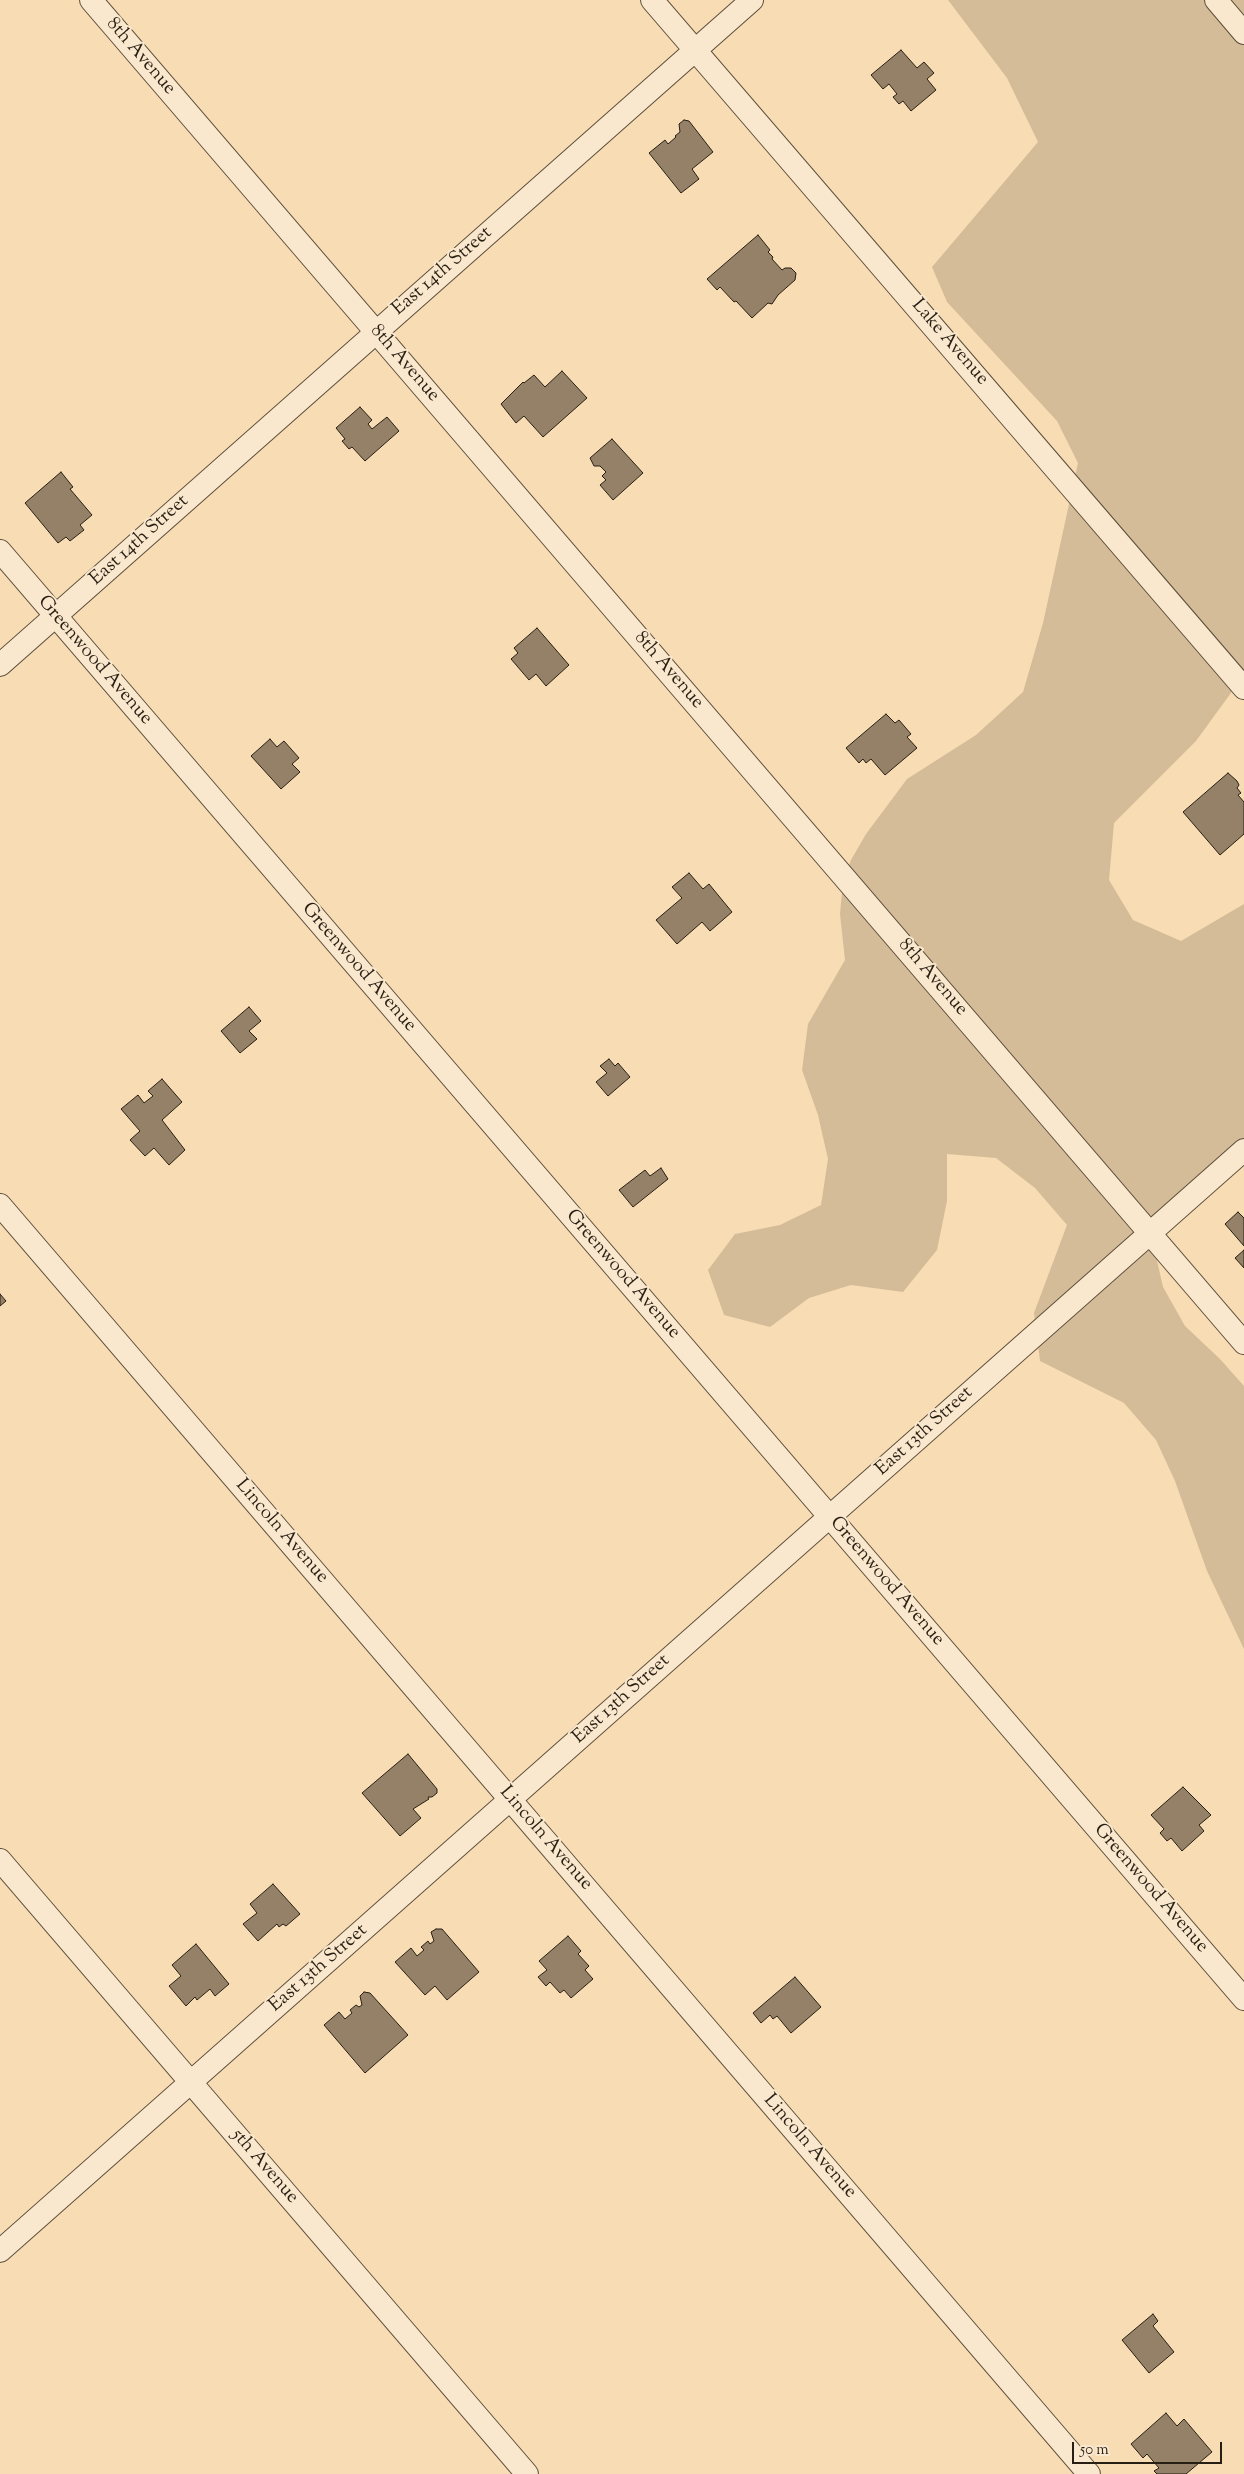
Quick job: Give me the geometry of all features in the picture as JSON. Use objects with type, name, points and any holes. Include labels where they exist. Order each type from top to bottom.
[{"type":"street","name":"8th Avenue","points":[[91,0],[1244,1343]]},
{"type":"street","name":"Lake Avenue","points":[[652,0],[1244,688]]},
{"type":"street","name":"East 14th Street","points":[[0,665],[752,0]]},
{"type":"street","points":[[1216,0],[1244,33]]},
{"type":"street","name":"Greenwood Avenue","points":[[0,551],[1244,1998]]},
{"type":"street","name":"East 13th Street","points":[[0,2251],[1244,1150]]},
{"type":"street","name":"Lincoln Avenue","points":[[0,1205],[1090,2474]]},
{"type":"street","name":"5th Avenue","points":[[0,1860],[527,2474]]},
{"type":"shaded area","points":[[948,0],[1244,0],[1244,675],[1196,741],[1114,823],[1109,880],[1133,920],[1181,941],[1244,904],[1244,1157],[1153,1243],[1163,1287],[1185,1326],[1220,1359],[1244,1386],[1244,1649],[1207,1571],[1175,1481],[1156,1440],[1124,1403],[1040,1361],[1034,1313],[1067,1225],[1035,1188],[996,1158],[947,1154],[947,1201],[937,1250],[903,1292],[851,1285],[809,1298],[770,1327],[724,1315],[708,1270],[735,1234],[780,1225],[821,1205],[828,1159],[818,1115],[802,1070],[808,1024],[845,960],[840,914],[843,881],[851,860],[866,834],[907,779],[976,735],[1023,692],[1043,623],[1078,463],[1057,421],[947,302],[932,267],[1038,142],[1007,78]]},
{"type":"building","points":[[901,50],[917,68],[924,62],[934,73],[927,79],[936,90],[911,111],[903,101],[899,104],[893,97],[897,94],[889,84],[883,89],[871,75]]},
{"type":"building","points":[[684,120],[689,121],[713,152],[692,169],[699,179],[681,193],[649,153],[665,140],[668,144],[676,137],[680,132],[679,124]]},
{"type":"building","points":[[758,235],[770,250],[768,252],[773,257],[772,259],[782,270],[791,268],[796,273],[795,280],[778,295],[772,304],[768,303],[752,318],[720,287],[717,290],[707,279]]},
{"type":"building","points":[[562,371],[587,398],[543,437],[524,416],[516,423],[501,404],[523,382],[534,375],[545,387]]},
{"type":"building","points":[[360,407],[372,420],[368,424],[372,429],[387,417],[399,431],[365,461],[352,447],[349,449],[342,441],[345,439],[336,428]]},
{"type":"building","points":[[612,439],[643,473],[613,500],[600,485],[606,480],[602,476],[606,472],[600,466],[594,466],[590,458]]},
{"type":"building","points":[[61,472],[73,487],[70,489],[92,515],[80,525],[84,530],[70,541],[66,537],[58,543],[25,503]]},
{"type":"building","points":[[537,628],[569,665],[546,686],[536,674],[529,680],[511,659],[518,653],[514,648]]},
{"type":"building","points":[[886,714],[895,723],[899,720],[911,734],[907,737],[917,748],[885,775],[871,759],[866,763],[863,759],[859,763],[846,748]]},
{"type":"building","points":[[270,739],[277,747],[284,741],[299,758],[292,764],[300,772],[281,789],[251,756]]},
{"type":"building","points":[[1228,773],[1237,781],[1239,785],[1237,788],[1241,793],[1238,795],[1244,802],[1244,834],[1220,855],[1183,812]]},
{"type":"building","points":[[689,873],[703,889],[709,884],[732,912],[710,931],[702,922],[677,944],[656,920],[682,898],[672,887]]},
{"type":"building","points":[[249,1007],[261,1021],[249,1031],[257,1039],[240,1053],[221,1031]]},
{"type":"building","points":[[609,1059],[615,1066],[618,1063],[630,1077],[608,1096],[596,1082],[607,1073],[600,1066]]},
{"type":"building","points":[[162,1079],[182,1102],[162,1120],[185,1150],[169,1165],[154,1148],[145,1156],[130,1140],[140,1131],[121,1109],[138,1095],[144,1103],[153,1096],[148,1091]]},
{"type":"building","points":[[661,1168],[668,1179],[633,1207],[619,1190],[645,1170],[650,1176]]},
{"type":"building","points":[[1238,1212],[1244,1218],[1244,1246],[1225,1224]]},
{"type":"building","points":[[1244,1250],[1244,1268],[1235,1258]]},
{"type":"building","points":[[0,1294],[6,1301],[0,1306]]},
{"type":"building","points":[[408,1754],[437,1789],[437,1793],[432,1797],[428,1797],[429,1799],[413,1809],[421,1818],[400,1836],[362,1793]]},
{"type":"building","points":[[1183,1787],[1211,1815],[1199,1825],[1204,1831],[1182,1851],[1171,1838],[1167,1841],[1160,1833],[1164,1829],[1151,1815]]},
{"type":"building","points":[[273,1884],[300,1914],[286,1926],[283,1924],[279,1927],[277,1924],[258,1941],[243,1924],[257,1913],[250,1904]]},
{"type":"building","points":[[436,1929],[442,1929],[479,1972],[447,2000],[435,1986],[425,1995],[395,1962],[411,1948],[417,1956],[424,1950],[421,1947],[428,1941],[430,1944],[434,1941],[431,1932]]},
{"type":"building","points":[[568,1936],[581,1951],[578,1954],[589,1966],[585,1970],[593,1979],[571,1998],[564,1990],[560,1993],[550,1982],[546,1986],[538,1977],[547,1970],[539,1961]]},
{"type":"building","points":[[196,1944],[229,1984],[215,1996],[210,1989],[197,2000],[195,1997],[186,2006],[169,1986],[181,1976],[172,1965]]},
{"type":"building","points":[[795,1977],[821,2007],[791,2033],[777,2016],[773,2019],[770,2015],[761,2023],[753,2013]]},
{"type":"building","points":[[364,1992],[370,1993],[408,2035],[365,2073],[324,2025],[339,2012],[345,2019],[352,2013],[350,2010],[356,2005],[359,2007],[362,2005],[360,1996]]},
{"type":"building","points":[[1153,2314],[1158,2321],[1153,2326],[1174,2352],[1149,2373],[1122,2340]]},
{"type":"building","points":[[1166,2413],[1177,2426],[1184,2419],[1212,2452],[1186,2474],[1157,2474],[1154,2471],[1159,2468],[1147,2454],[1143,2458],[1131,2444]]}]
